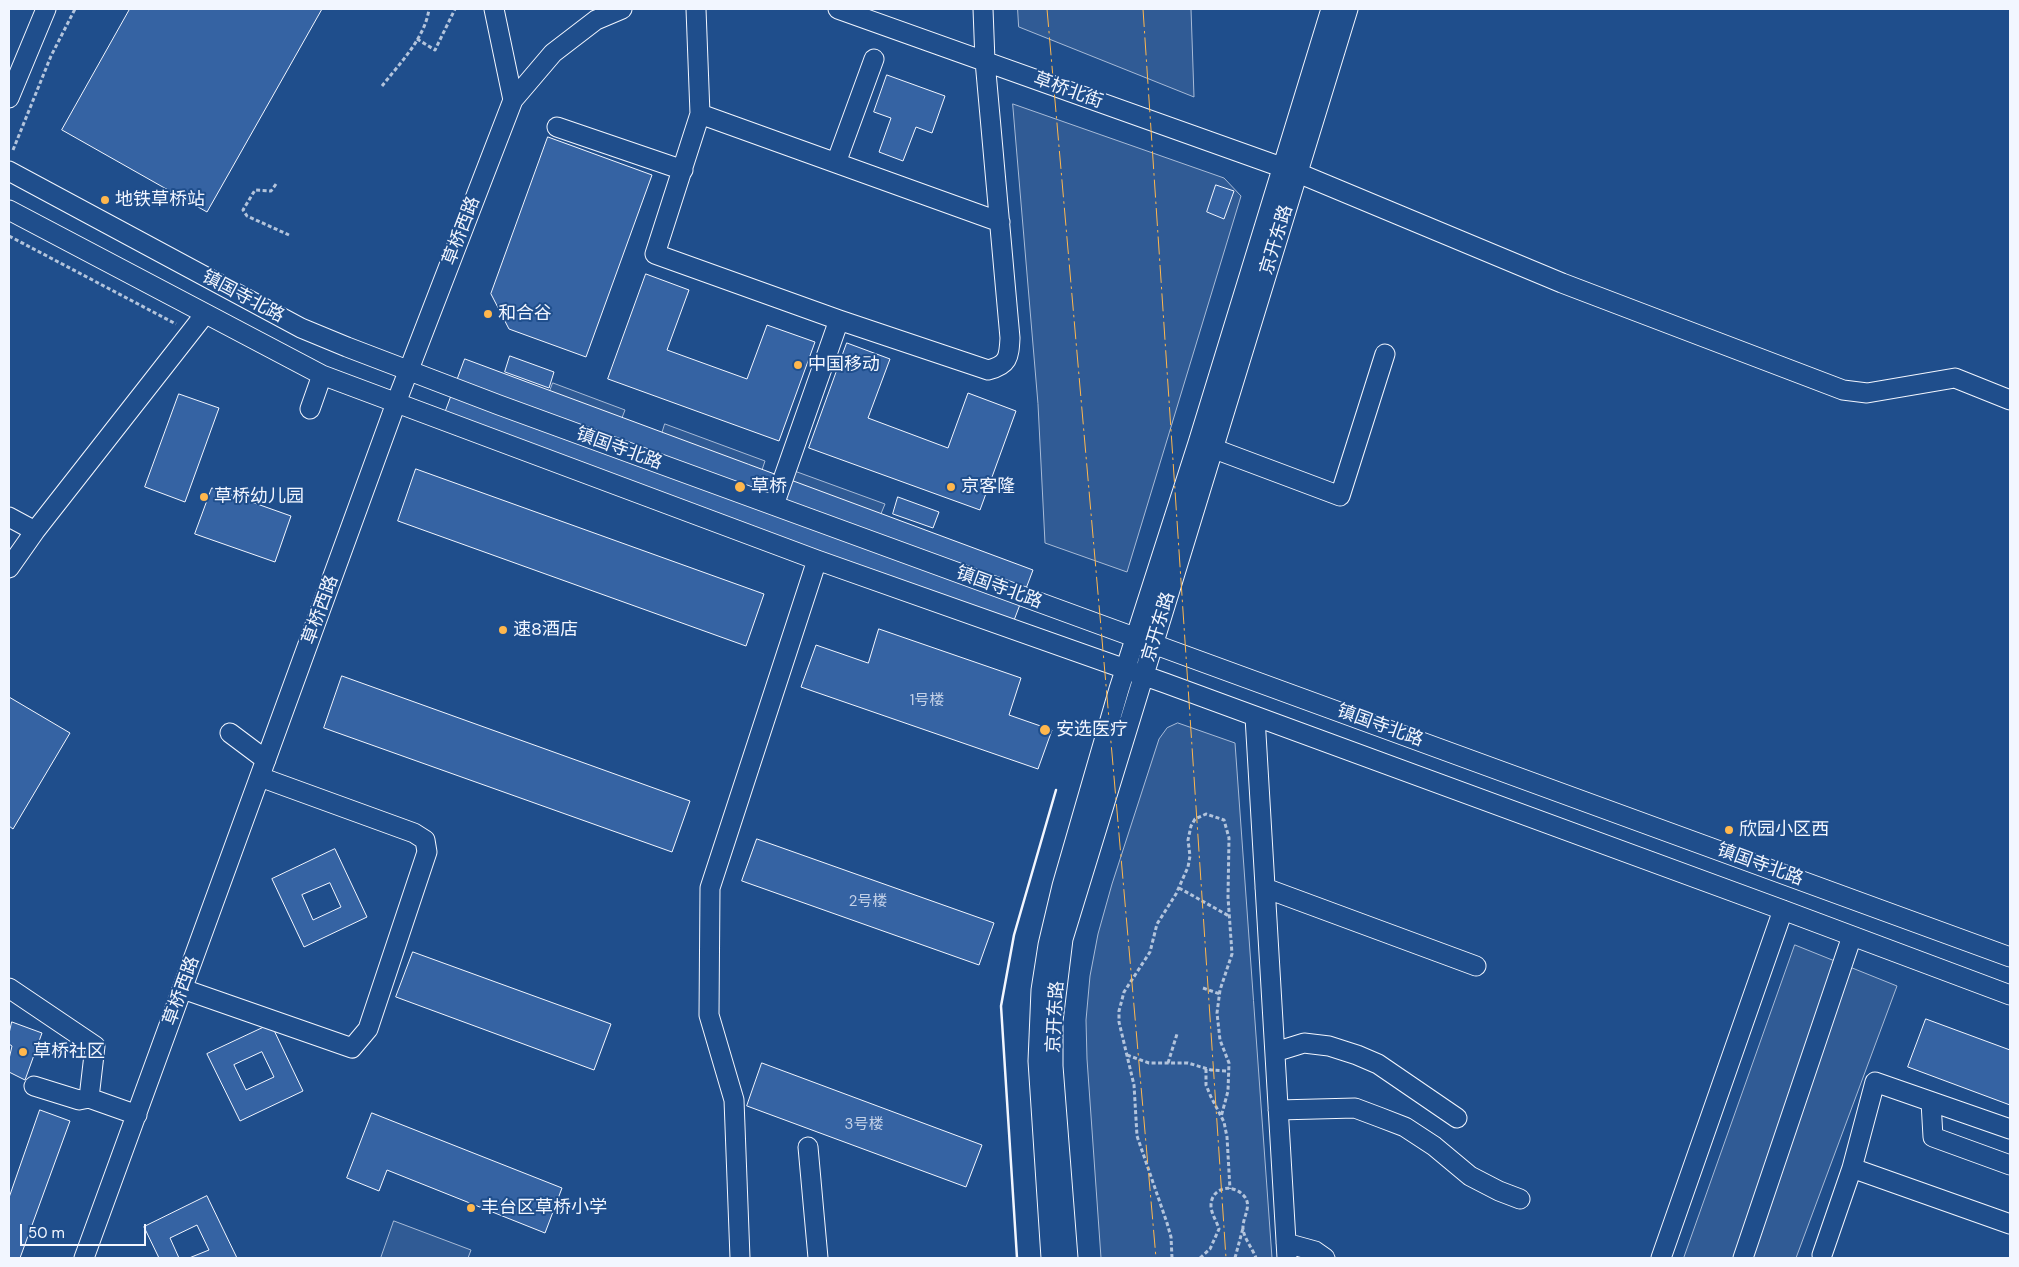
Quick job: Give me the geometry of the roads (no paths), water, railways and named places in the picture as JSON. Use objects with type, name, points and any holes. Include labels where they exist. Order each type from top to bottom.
[{"type":"street","points":[[9,98],[46,9]]},
{"type":"street","points":[[494,9],[513,100]]},
{"type":"street","name":"草桥西路","points":[[84,1258],[408,370],[513,100],[553,53],[596,20],[622,9]]},
{"type":"street","points":[[696,9],[700,114],[655,254],[838,320],[988,370],[998,368],[1004,364],[1010,354],[1010,338],[985,61],[983,9]]},
{"type":"street","name":"草桥北街","points":[[838,9],[1290,170],[1562,283],[1843,390],[1867,393],[1955,378],[2010,400]]},
{"type":"street","name":"京开东路","points":[[1068,1258],[1053,1066],[1053,1021],[1063,939],[1154,644],[1206,446],[1290,170],[1331,9]]},
{"type":"street","name":"京开东路","points":[[1290,170],[1348,9]]},
{"type":"street","points":[[836,163],[874,59]]},
{"type":"street","points":[[700,114],[1000,222]]},
{"type":"street","points":[[557,127],[683,170]]},
{"type":"street","name":"镇国寺北路","points":[[9,172],[301,328],[408,370],[774,506],[2010,957]]},
{"type":"street","name":"镇国寺北路","points":[[9,210],[322,375],[817,560],[1126,669],[2010,995]]},
{"type":"street","points":[[9,568],[35,531],[204,314]]},
{"type":"street","points":[[774,506],[838,320]]},
{"type":"street","points":[[1206,446],[1340,496],[1385,354]]},
{"type":"street","points":[[310,409],[322,375]]},
{"type":"street","name":"京开东路","points":[[1051,1258],[1038,1061],[1041,990],[1048,944],[1062,886],[1126,669],[1206,446]]},
{"type":"street","points":[[9,517],[35,531]]},
{"type":"street","points":[[740,1258],[734,1100],[709,1015],[710,888],[817,560]]},
{"type":"street","points":[[1255,717],[1286,1250],[1315,1251],[1325,1258]]},
{"type":"street","points":[[183,989],[352,1048],[368,1029],[427,852],[425,840],[414,833],[263,769],[230,733]]},
{"type":"street","points":[[1265,888],[1476,966]]},
{"type":"street","points":[[1661,1258],[1783,910]]},
{"type":"street","points":[[1744,1258],[1852,936]]},
{"type":"street","points":[[9,988],[95,1046],[88,1098]]},
{"type":"street","points":[[1275,1052],[1304,1043],[1329,1046],[1357,1055],[1378,1064],[1457,1118]]},
{"type":"street","points":[[1825,1257],[1876,1082],[2010,1129]]},
{"type":"street","points":[[34,1086],[79,1100],[88,1098],[137,1115]]},
{"type":"street","points":[[1931,1102],[1933,1137],[2010,1165]]},
{"type":"street","points":[[1278,1110],[1355,1108],[1405,1127],[1434,1146],[1470,1176],[1520,1199]]},
{"type":"street","points":[[808,1147],[818,1258]]},
{"type":"street","points":[[1852,1168],[2010,1224]]},
{"type":"place","name":"地铁草桥站","points":[[105,200]]},
{"type":"place","name":"和合谷","points":[[488,314]]},
{"type":"place","name":"中国移动","points":[[798,365]]},
{"type":"place","name":"草桥","points":[[740,487]]},
{"type":"place","name":"京客隆","points":[[951,487]]},
{"type":"place","name":"草桥幼儿园","points":[[204,497]]},
{"type":"place","name":"速8酒店","points":[[503,630]]},
{"type":"place","name":"安选医疗","points":[[1045,730]]},
{"type":"place","name":"欣园小区西","points":[[1729,830]]},
{"type":"place","name":"草桥社区","points":[[23,1052]]},
{"type":"place","name":"丰台区草桥小学","points":[[471,1208]]}]
